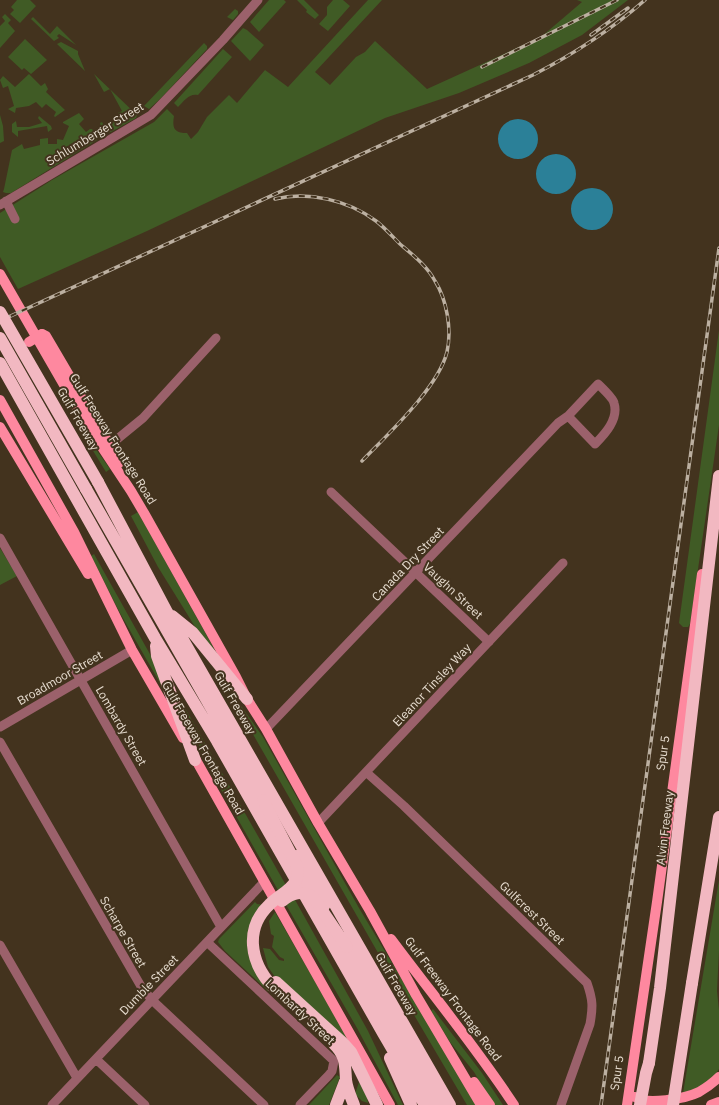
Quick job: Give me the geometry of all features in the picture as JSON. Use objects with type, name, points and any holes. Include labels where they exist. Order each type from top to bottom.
[{"type":"highway","name":"Gulf Freeway","points":[[0,312],[98,482],[167,612],[450,1105]]},
{"type":"highway","name":"Gulf Freeway","points":[[0,338],[438,1105]]},
{"type":"highway","points":[[0,363],[155,638],[218,741],[425,1105]]},
{"type":"highway","name":"Spur 5","points":[[713,519],[719,476]]},
{"type":"highway","name":"Alvin Freeway","points":[[649,1063],[660,988],[706,595],[713,519]]},
{"type":"highway","points":[[167,612],[194,633],[247,700]]},
{"type":"highway","points":[[155,638],[157,656],[196,760]]},
{"type":"highway","points":[[263,800],[298,870],[296,881],[268,905],[260,917],[255,928],[253,938],[255,958],[259,969],[339,1050],[346,1063],[346,1079],[352,1100],[362,1105]]},
{"type":"highway","points":[[672,1105],[719,817]]},
{"type":"highway","points":[[347,947],[313,897],[308,894],[302,893],[288,896],[274,907],[260,930],[259,952],[262,963],[274,984],[343,1043],[351,1052],[377,1105]]},
{"type":"highway","points":[[383,1033],[391,1061],[411,1105]]},
{"type":"highway","points":[[640,1105],[649,1063]]},
{"type":"highway","points":[[646,1105],[650,1074],[649,1063]]},
{"type":"highway","points":[[336,1105],[346,1079]]},
{"type":"highway","points":[[369,1090],[370,1105]]},
{"type":"main road","name":"Gulf Freeway Frontage Road","points":[[0,274],[86,423],[131,491],[229,664],[247,700],[266,729],[416,995],[481,1105]]},
{"type":"main road","points":[[0,358],[42,334],[46,336],[110,445],[131,491]]},
{"type":"main road","name":"Gulf Freeway Frontage Road","points":[[0,400],[74,532],[111,610],[132,650],[196,760],[390,1105]]},
{"type":"main road","points":[[0,428],[74,552],[111,610]]},
{"type":"main road","name":"Spur 5","points":[[627,1105],[658,895],[708,528],[713,519]]},
{"type":"main road","name":"Gulf Freeway Frontage Road","points":[[370,911],[422,981],[457,1024],[514,1105]]},
{"type":"main road","points":[[443,1040],[490,1105]]},
{"type":"main road","points":[[630,1085],[631,1093],[637,1100],[651,1105],[665,1104],[698,1092],[719,1077]]},
{"type":"main road","points":[[711,1105],[719,1102]]},
{"type":"street","name":"Schlumberger Street","points":[[3,203],[151,115],[258,0]]},
{"type":"street","points":[[3,203],[16,219]]},
{"type":"street","points":[[110,445],[143,418],[216,338]]},
{"type":"street","name":"Canada Dry Street","points":[[266,729],[558,423],[568,416],[598,384],[614,402],[615,416],[606,432],[595,444],[568,416]]},
{"type":"street","name":"Vaughn Street","points":[[331,492],[489,642]]},
{"type":"street","name":"Lombardy Street","points":[[0,538],[221,927]]},
{"type":"street","name":"Eleanor Tinsley Way","points":[[318,823],[563,563]]},
{"type":"street","name":"Broadmoor Street","points":[[0,726],[132,650]]},
{"type":"street","name":"Scharpe Street","points":[[0,742],[142,988],[152,1000],[264,1105]]},
{"type":"street","name":"Gulfcrest Street","points":[[366,772],[404,806],[587,984],[592,998],[590,1024],[561,1105]]},
{"type":"street","name":"Dumble Street","points":[[52,1105],[264,882]]},
{"type":"street","name":"Lombardy Street","points":[[207,942],[334,1061],[332,1071],[329,1075],[300,1105]]},
{"type":"street","points":[[0,945],[77,1078]]},
{"type":"street","points":[[96,1059],[145,1105]]},
{"type":"green space","points":[[17,0],[30,0],[36,6],[20,23],[10,14],[14,10],[11,7]]},
{"type":"green space","points":[[269,0],[284,0],[286,2],[259,32],[250,22]]},
{"type":"green space","points":[[297,0],[304,0],[319,15],[315,19],[306,12],[307,10]]},
{"type":"green space","points":[[333,0],[343,0],[350,6],[328,31],[319,24],[327,15],[327,7]]},
{"type":"green space","points":[[368,0],[382,0],[315,72],[330,85],[356,57],[365,52],[375,41],[427,89],[541,37],[582,2],[577,0],[628,0],[582,35],[529,63],[459,93],[385,118],[147,231],[18,289],[0,257],[0,213],[52,180],[154,122],[167,109],[174,116],[173,124],[175,129],[179,132],[187,133],[191,139],[198,132],[207,117],[229,95],[237,103],[265,70],[288,87]]},
{"type":"green space","points":[[235,9],[238,11],[238,14],[233,20],[227,17]]},
{"type":"green space","points":[[5,14],[11,20],[8,23],[15,31],[0,48],[0,26],[5,21],[2,17]]},
{"type":"green space","points":[[33,17],[50,34],[57,26],[76,45],[59,34],[57,36],[59,38],[54,41],[31,19]]},
{"type":"green space","points":[[243,28],[264,45],[250,61],[231,41]]},
{"type":"green space","points":[[25,39],[47,60],[31,74],[24,68],[22,70],[8,57]]},
{"type":"green space","points":[[61,42],[78,51],[85,71],[57,44]]},
{"type":"green space","points":[[204,43],[207,46],[207,49],[161,98],[149,109],[144,106]]},
{"type":"green space","points":[[223,49],[232,57],[198,95],[189,96],[178,107],[174,103]]},
{"type":"green space","points":[[29,74],[41,86],[45,83],[48,89],[46,92],[65,110],[55,117],[56,112],[46,104],[42,108],[36,102],[29,106],[16,108],[15,113],[8,109],[14,106],[8,86],[3,88],[0,80],[3,76],[15,87]]},
{"type":"green space","points":[[94,74],[110,89],[104,92]]},
{"type":"green space","points":[[110,90],[137,115],[136,118],[109,132],[103,129],[100,123],[102,122],[105,127],[120,117],[118,113],[122,111]]},
{"type":"green space","points":[[79,113],[84,119],[79,124],[86,132],[92,129],[97,136],[97,140],[11,193],[3,192],[12,150],[22,144],[24,149],[40,145],[40,139],[48,138],[48,144],[57,144],[57,139],[63,140],[69,126],[63,122]]},
{"type":"green space","points":[[0,115],[3,126],[4,141],[0,143]]},
{"type":"green space","points":[[39,116],[51,126],[52,129],[48,132],[47,126],[18,131],[18,137],[12,132],[12,124],[16,121],[17,127],[29,127],[42,123],[38,118]]},
{"type":"green space","points":[[719,330],[719,425],[690,624],[688,627],[683,627],[679,623]]},
{"type":"green space","points":[[87,441],[90,441],[110,469],[106,472]]},
{"type":"green space","points":[[138,512],[222,663],[202,638],[158,567],[131,516]]},
{"type":"green space","points":[[0,548],[17,576],[0,585]]},
{"type":"green space","points":[[94,554],[151,656],[164,684],[161,685],[120,613],[91,556]]},
{"type":"green space","points":[[232,693],[263,737],[359,908],[477,1105],[467,1105],[230,694]]},
{"type":"green space","points":[[185,708],[287,887],[279,892],[210,770],[183,710]]},
{"type":"green space","points":[[719,880],[719,951],[717,991],[719,1010],[719,1069],[712,1079],[702,1086],[683,1093]]},
{"type":"green space","points":[[294,898],[368,1031],[403,1105],[398,1105],[357,1028],[285,903]]},
{"type":"green space","points":[[255,902],[257,904],[264,905],[252,932],[269,989],[268,991],[225,951],[218,942],[219,939]]},
{"type":"green space","points":[[275,912],[359,1058],[383,1105],[380,1105],[359,1060],[275,977],[268,967],[263,948],[270,949],[279,960],[284,961],[284,959],[280,957],[272,947],[274,936],[271,934],[269,921]]},
{"type":"green space","points":[[433,1009],[482,1073],[503,1105],[494,1105],[474,1072],[450,1042],[431,1011]]},
{"type":"green space","points":[[337,1075],[340,1077],[329,1105],[309,1105]]},
{"type":"green space","points":[[359,1082],[367,1097],[368,1103],[362,1101],[355,1094]]},
{"type":"water","points":[[518,119],[526,121],[532,125],[536,131],[538,139],[536,147],[532,153],[526,157],[518,159],[510,157],[504,153],[500,147],[498,139],[500,131],[504,125],[510,121]]},
{"type":"water","points":[[556,154],[564,156],[570,160],[574,166],[576,174],[574,182],[570,188],[564,192],[556,194],[548,192],[542,188],[538,182],[536,174],[538,166],[542,160],[548,156]]},
{"type":"water","points":[[592,188],[607,194],[613,209],[607,224],[592,230],[577,224],[571,209],[577,194]]},
{"type":"railway","points":[[482,67],[617,0]]},
{"type":"railway","points":[[0,321],[533,75],[592,41],[645,0]]},
{"type":"railway","points":[[591,35],[628,8]]},
{"type":"railway","points":[[275,199],[301,196],[327,199],[365,214],[382,226],[424,266],[432,276],[443,297],[449,325],[449,334],[447,352],[442,366],[434,380],[411,410],[362,461]]},
{"type":"railway","points":[[601,1105],[719,248]]}]
